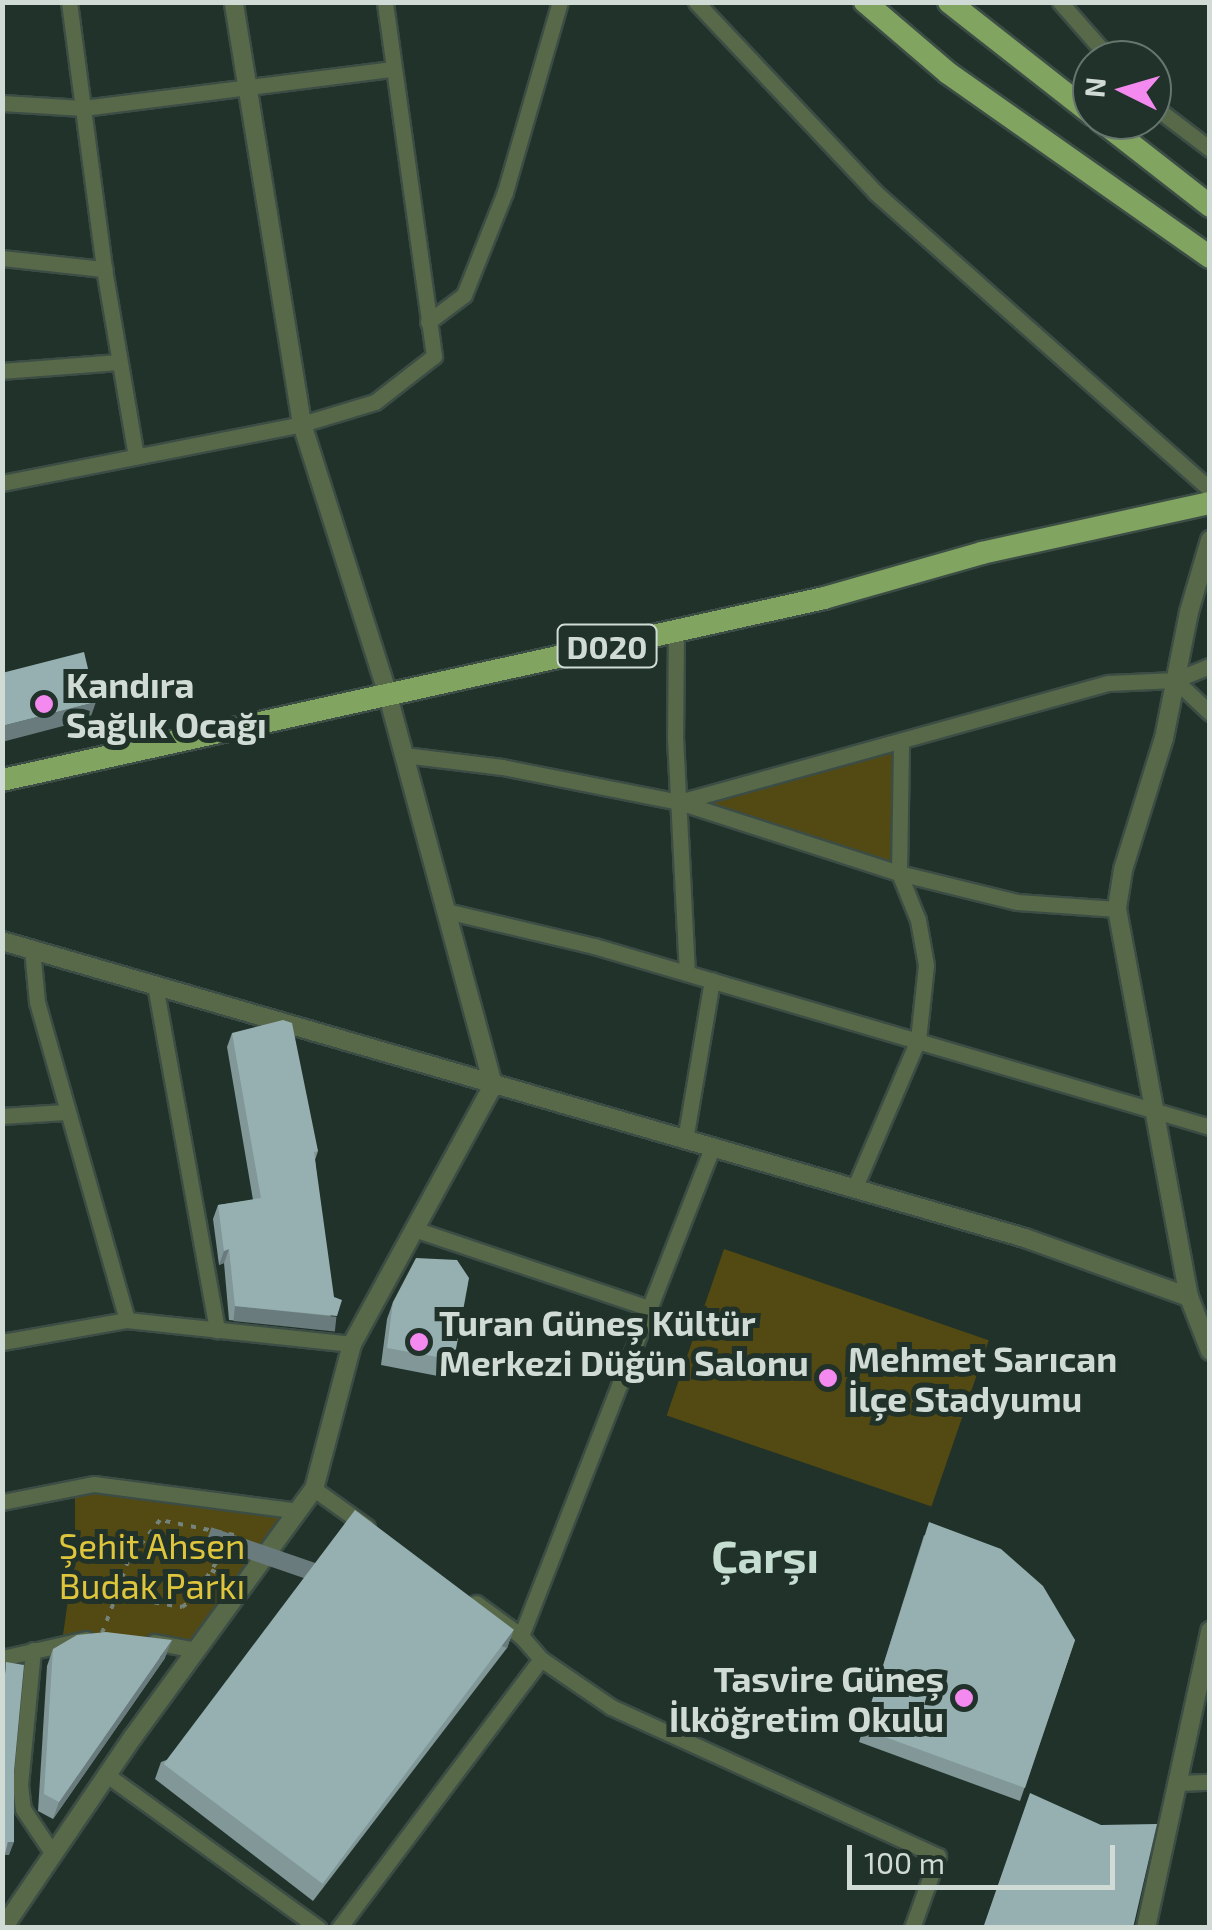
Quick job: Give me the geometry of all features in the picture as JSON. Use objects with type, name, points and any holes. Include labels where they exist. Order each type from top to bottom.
[{"type":"main road","points":[[865,2],[948,74],[1210,257]]},
{"type":"main road","points":[[949,2],[1072,98]]},
{"type":"main road","points":[[1125,140],[1210,206]]},
{"type":"main road","name":"D020","points":[[2,780],[824,598],[982,553],[1210,502]]},
{"type":"street","points":[[69,2],[104,269],[136,456]]},
{"type":"street","points":[[3,1928],[107,1774],[314,1489],[352,1344],[493,1085],[388,695],[302,424],[234,2]]},
{"type":"street","points":[[2,483],[302,424],[375,402],[434,356],[384,2]]},
{"type":"street","points":[[428,322],[464,294],[505,192],[560,2]]},
{"type":"street","points":[[696,2],[876,193],[1210,490]]},
{"type":"street","points":[[1063,3],[1095,40]]},
{"type":"street","points":[[2,103],[84,108],[393,70]]},
{"type":"street","points":[[1172,120],[1210,148]]},
{"type":"street","points":[[2,258],[104,269]]},
{"type":"street","points":[[2,370],[118,362]]},
{"type":"street","points":[[1210,540],[1117,910],[1189,1296],[1210,1351]]},
{"type":"street","points":[[676,631],[687,972]]},
{"type":"street","points":[[679,802],[1109,683],[1176,680],[1210,666]]},
{"type":"street","points":[[1176,680],[1210,714]]},
{"type":"street","points":[[854,1189],[918,1040],[926,966],[918,920],[900,874],[901,741]]},
{"type":"street","points":[[404,755],[502,767],[679,802],[900,874],[1018,902],[1117,910]]},
{"type":"street","points":[[446,911],[687,972],[1154,1108],[1210,1128]]},
{"type":"street","points":[[2,941],[1025,1238],[1189,1296]]},
{"type":"street","points":[[32,949],[37,1002],[127,1320]]},
{"type":"street","points":[[686,1140],[712,980]]},
{"type":"street","points":[[154,986],[217,1330]]},
{"type":"street","points":[[2,1116],[66,1112]]},
{"type":"street","points":[[521,1636],[712,1148]]},
{"type":"street","points":[[414,1228],[650,1308]]},
{"type":"street","points":[[2,1342],[127,1320],[352,1344]]},
{"type":"street","points":[[2,1502],[94,1484],[298,1511]]},
{"type":"street","points":[[314,1489],[381,1536]]},
{"type":"street","points":[[459,1592],[521,1636],[541,1659],[611,1707],[938,1856],[912,1928]]},
{"type":"street","points":[[1146,1928],[1210,1631]]},
{"type":"street","points":[[2,1658],[100,1638]]},
{"type":"street","points":[[136,1639],[196,1650]]},
{"type":"street","points":[[33,1650],[20,1785],[24,1809],[53,1854]]},
{"type":"street","points":[[339,1928],[541,1659]]},
{"type":"street","points":[[107,1774],[318,1928]]},
{"type":"street","points":[[1177,1783],[1210,1782]]},
{"type":"path","points":[[100,1638],[128,1561],[160,1520],[234,1535],[192,1600],[182,1606],[116,1596]]},
{"type":"green space","points":[[901,741],[899,873],[679,802]]},
{"type":"green space","name":"Mehmet Sarıcan İlçe Stadyumu","points":[[724,1249],[989,1340],[931,1507],[667,1415]]},
{"type":"green space","name":"Şehit Ahsen Budak Parkı","points":[[75,1487],[298,1511],[196,1650],[62,1642],[75,1551]]},
{"type":"building","name":"Kandıra Sağlık Ocağı","points":[[84,652],[96,702],[2,726],[2,673]]},
{"type":"building","points":[[283,1020],[292,1023],[318,1151],[314,1152],[334,1297],[342,1300],[337,1316],[235,1306],[229,1249],[224,1251],[218,1205],[261,1198],[232,1033]]},
{"type":"building","name":"Turan Güneş Kültür Merkezi Düğün Salonu","points":[[416,1258],[457,1260],[469,1278],[454,1360],[387,1348],[393,1302]]},
{"type":"building","points":[[355,1510],[514,1630],[323,1884],[164,1764]]},
{"type":"building","name":"Tasvire Güneş İlköğretim Okulu","points":[[929,1522],[1001,1549],[1043,1586],[1075,1640],[1025,1788],[863,1729]]},
{"type":"building","points":[[106,1632],[172,1640],[59,1802],[44,1794],[53,1649],[77,1635]]},
{"type":"building","points":[[6,1662],[24,1665],[14,1771],[14,1842],[8,1842],[2,1865],[2,1673],[5,1674]]},
{"type":"building","points":[[1030,1793],[1101,1825],[1157,1824],[1133,1928],[983,1928]]},
{"type":"place","name":"Kandıra Sağlık Ocağı","points":[[44,704]]},
{"type":"place","name":"Turan Güneş Kültür Merkezi Düğün Salonu","points":[[419,1342]]},
{"type":"place","name":"Mehmet Sarıcan İlçe Stadyumu","points":[[828,1378]]},
{"type":"place","name":"Tasvire Güneş İlköğretim Okulu","points":[[964,1698]]},
{"type":"district","name":"Çarşı","points":[[765,1556]]}]
